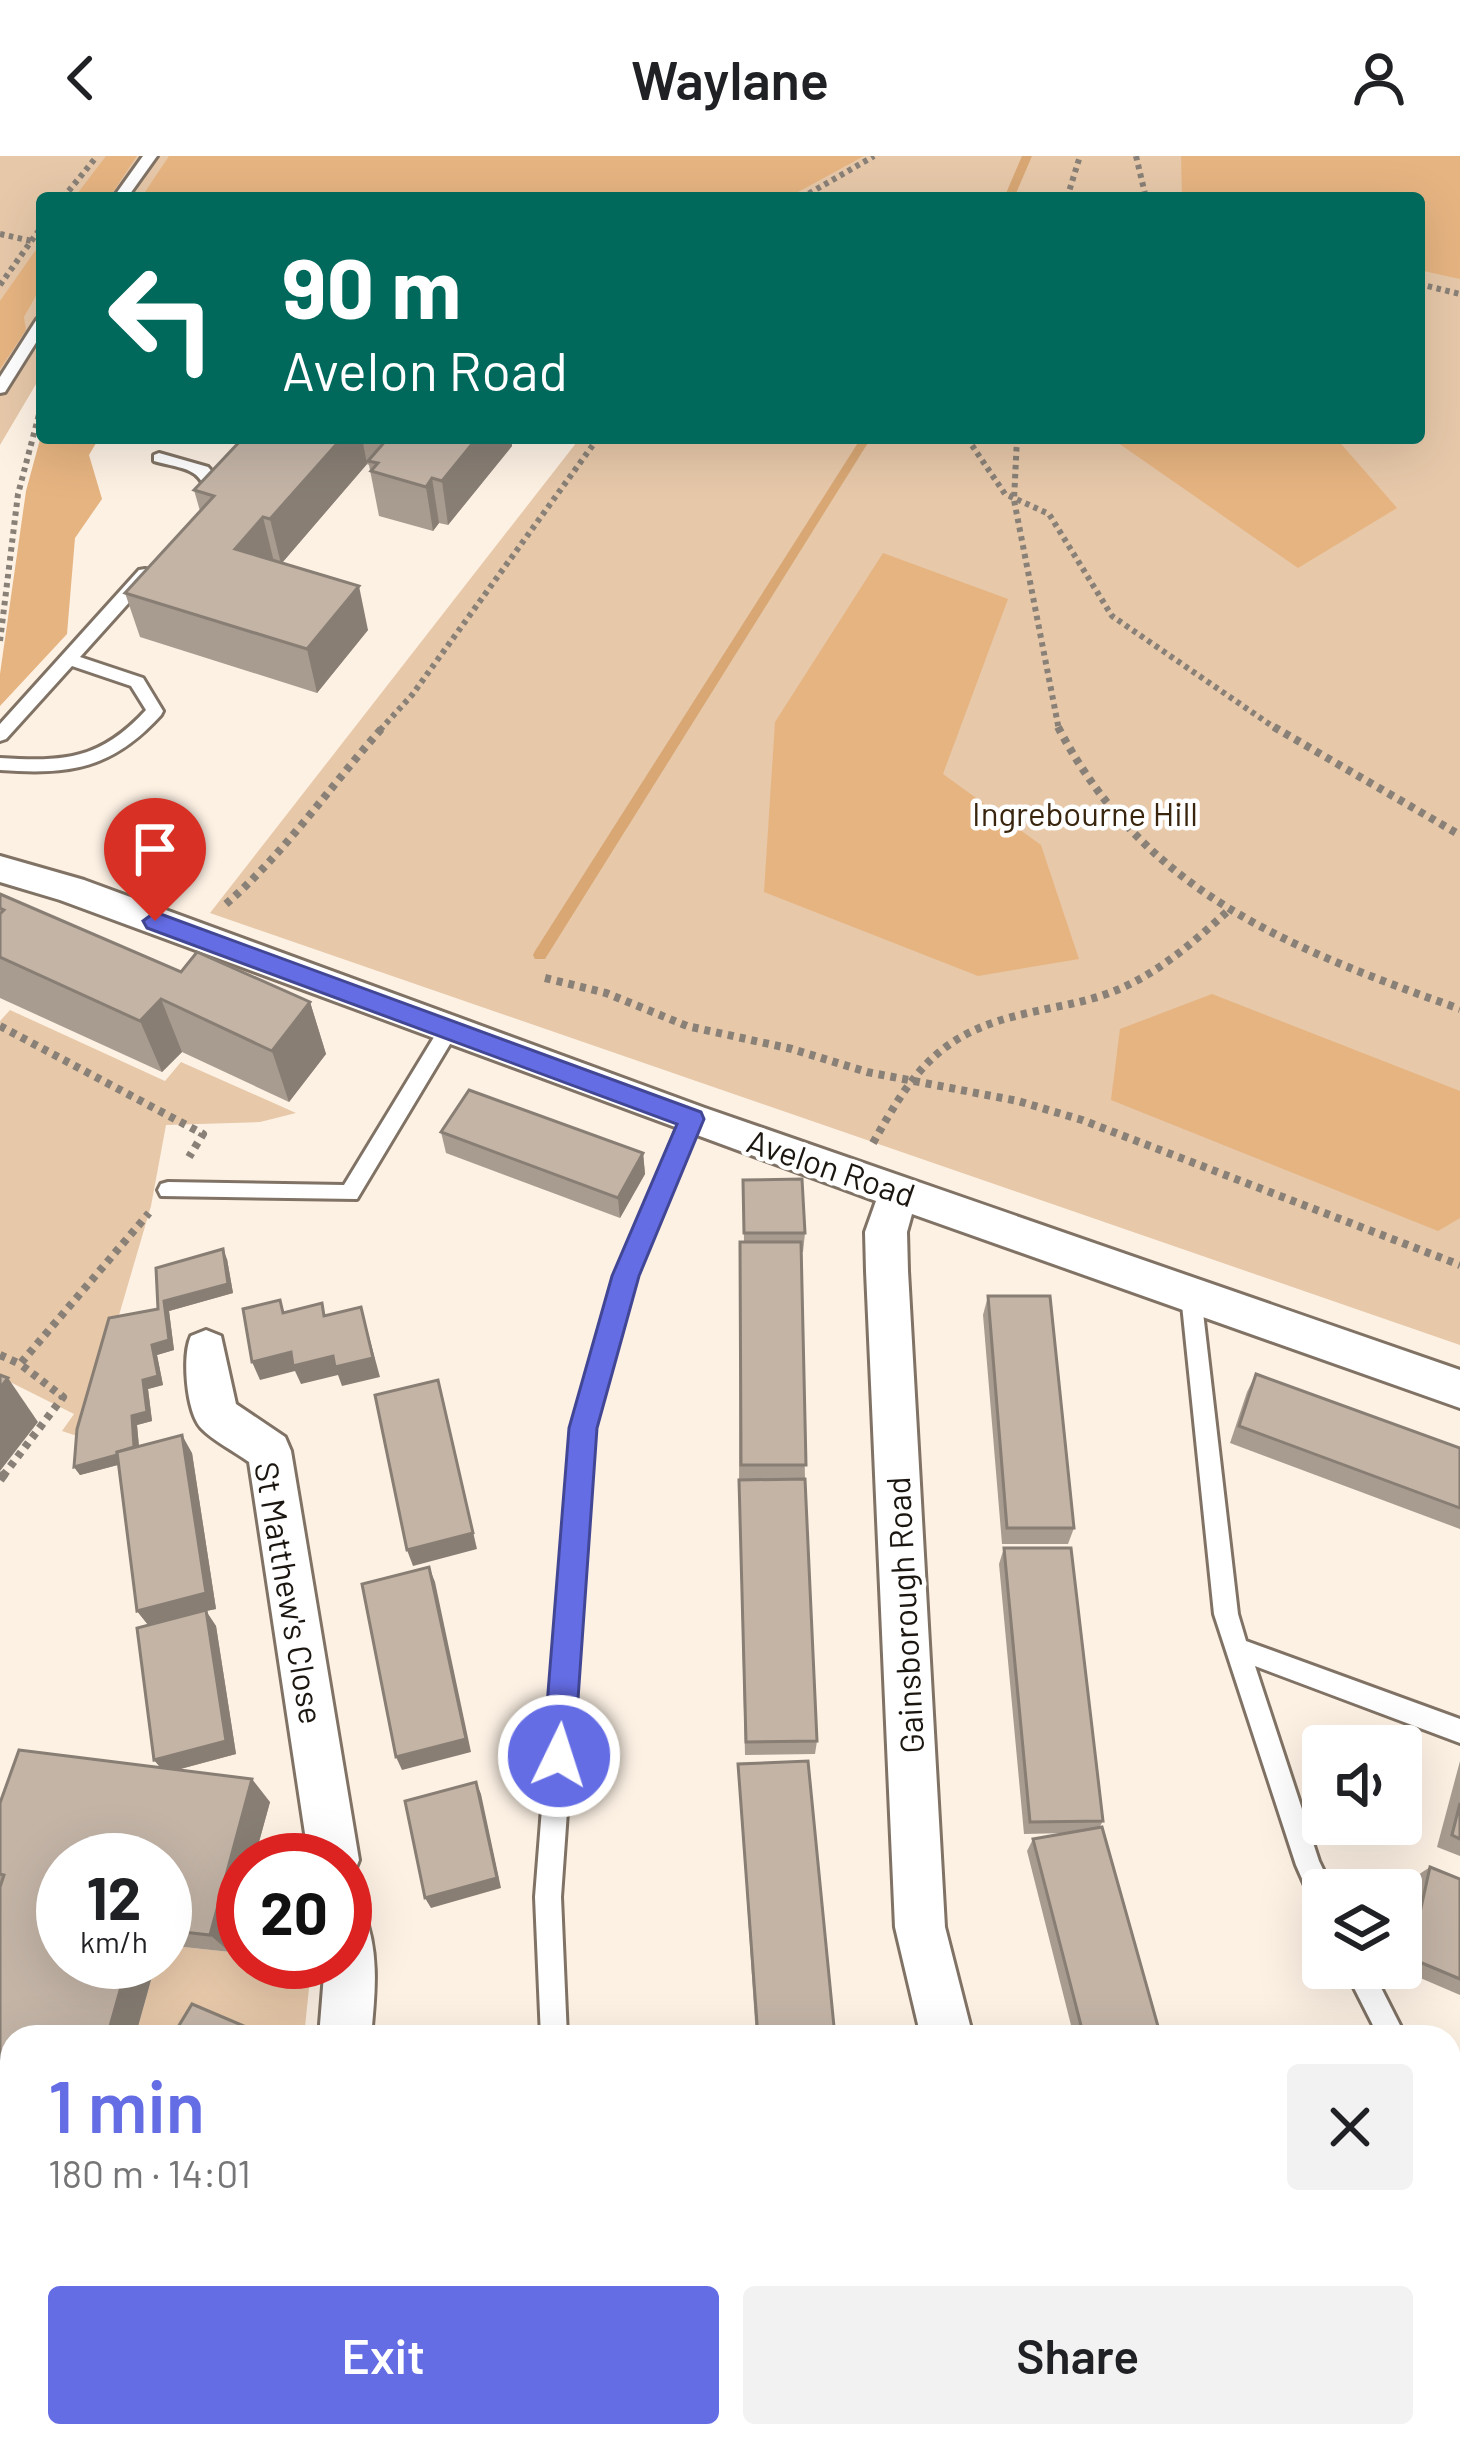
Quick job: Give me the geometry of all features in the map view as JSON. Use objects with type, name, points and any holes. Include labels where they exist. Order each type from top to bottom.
[{"type":"street","name":"Avelon Road","points":[[0,869],[1460,1389]]},
{"type":"street","name":"Gainsborough Road","points":[[899,1192],[886,1232],[920,1927],[944,2025]]},
{"type":"street","name":"St Matthew's Close","points":[[206,1349],[216,1414],[269,1451],[330,1833]]},
{"type":"street","points":[[346,2025],[349,1989]]},
{"type":"lane","points":[[124,192],[150,156]]},
{"type":"lane","points":[[0,389],[36,332]]},
{"type":"lane","points":[[159,458],[202,470],[214,483],[209,502],[229,481]]},
{"type":"lane","points":[[0,735],[152,566]]},
{"type":"lane","points":[[0,764],[72,765],[104,758],[132,739],[154,711],[137,682],[68,659]]},
{"type":"lane","points":[[168,1190],[350,1193],[448,1029]]},
{"type":"lane","points":[[553,2025],[548,1897],[583,1428],[626,1276],[692,1119]]},
{"type":"lane","points":[[1191,1294],[1226,1613],[1310,1869]]},
{"type":"lane","points":[[1238,1649],[1460,1731]]},
{"type":"lane","points":[[1369,1989],[1387,2025]]},
{"type":"path","points":[[68,192],[97,156]]},
{"type":"path","points":[[811,192],[874,156]]},
{"type":"path","points":[[1069,192],[1080,156]]},
{"type":"path","points":[[1136,156],[1145,192]]},
{"type":"path","points":[[0,234],[32,241]]},
{"type":"path","points":[[0,285],[36,235]]},
{"type":"path","points":[[1425,285],[1460,294]]},
{"type":"path","points":[[0,641],[18,494],[36,426]]},
{"type":"path","points":[[198,937],[218,910],[261,874],[320,797],[412,695],[594,444]]},
{"type":"path","points":[[972,444],[1014,500],[1049,514],[1112,616],[1278,730],[1460,835]]},
{"type":"path","points":[[1017,444],[1014,500],[1056,724],[1066,748],[1110,810],[1229,910],[1308,949],[1460,1010]]},
{"type":"path","points":[[855,1175],[910,1082],[936,1051],[988,1023],[1133,983],[1191,946],[1229,910]]},
{"type":"path","points":[[545,978],[606,993],[687,1026],[910,1082],[1018,1101],[1082,1120],[1460,1265]]},
{"type":"path","points":[[0,1026],[203,1134],[168,1190],[20,1364]]},
{"type":"path","points":[[0,1355],[20,1364],[63,1397],[0,1480]]},
{"type":"green space","name":"Ingrebourne Hill","points":[[0,156],[1460,156],[1460,1345],[210,913],[575,444],[1425,444],[1425,192],[36,192],[36,384],[0,445]]},
{"type":"green space","points":[[10,1010],[165,1081],[181,1062],[296,1113],[260,1122],[166,1125],[151,1206],[83,1438],[62,1431],[74,1414],[0,1377],[0,1021]]},
{"type":"green space","points":[[192,1948],[216,1950],[216,1989],[309,1989],[305,2025],[138,2025],[148,1989],[192,1989]]},
{"type":"shaded area","points":[[106,156],[137,156],[113,192],[79,192]]},
{"type":"shaded area","points":[[169,156],[864,156],[798,192],[145,192]]},
{"type":"shaded area","points":[[1181,156],[1460,156],[1460,279],[1425,271],[1425,192],[1182,192]]},
{"type":"shaded area","points":[[36,250],[36,296],[24,317],[26,330],[0,369],[0,301]]},
{"type":"shaded area","points":[[39,444],[95,444],[89,455],[102,499],[75,538],[67,634],[0,706],[0,674],[26,491]]},
{"type":"shaded area","points":[[1120,444],[1341,444],[1397,508],[1298,568]]},
{"type":"shaded area","points":[[883,553],[1008,599],[943,774],[1041,845],[1079,959],[978,976],[764,892],[775,722]]},
{"type":"shaded area","points":[[1212,994],[1460,1091],[1460,1218],[1438,1231],[1111,1100],[1120,1029]]},
{"type":"building","points":[[237,444],[337,444],[270,519],[263,517],[235,549],[359,586],[307,649],[125,593],[214,496],[194,490]]},
{"type":"building","points":[[383,444],[472,444],[442,481],[432,478],[426,487],[371,471],[378,463],[368,461]]},
{"type":"building","points":[[0,894],[181,972],[197,952],[310,1002],[272,1051],[161,999],[140,1021],[0,957],[0,914],[4,910]]},
{"type":"building","points":[[469,1090],[643,1153],[618,1198],[441,1132]]},
{"type":"building","points":[[802,1179],[805,1233],[744,1233],[743,1180]]},
{"type":"building","points":[[740,1242],[801,1242],[806,1465],[741,1465]]},
{"type":"building","points":[[223,1249],[228,1284],[164,1301],[169,1340],[152,1345],[158,1376],[143,1380],[147,1412],[132,1416],[134,1447],[74,1467],[77,1429],[109,1318],[158,1309],[156,1268]]},
{"type":"building","points":[[988,1296],[1050,1296],[1074,1528],[1007,1528]]},
{"type":"building","points":[[280,1300],[283,1313],[322,1303],[324,1316],[361,1307],[373,1358],[335,1367],[333,1356],[293,1366],[291,1352],[252,1362],[243,1309]]},
{"type":"building","points":[[1256,1374],[1460,1448],[1460,1508],[1239,1426]]},
{"type":"building","points":[[438,1380],[473,1533],[407,1550],[375,1395]]},
{"type":"building","points":[[182,1435],[206,1593],[137,1611],[117,1452]]},
{"type":"building","points":[[805,1479],[817,1741],[746,1742],[739,1480]]},
{"type":"building","points":[[1004,1548],[1071,1548],[1103,1821],[1030,1822]]},
{"type":"building","points":[[429,1567],[466,1739],[396,1757],[362,1584]]},
{"type":"building","points":[[206,1610],[226,1741],[154,1760],[137,1628]]},
{"type":"building","points":[[19,1750],[252,1779],[237,1833],[216,1833],[216,1913],[210,1935],[192,1933],[192,1833],[36,1833],[36,1989],[120,1989],[110,2025],[0,2025],[0,1887],[4,1875],[0,1874],[0,1803]]},
{"type":"building","points":[[808,1761],[834,2025],[757,2025],[738,1764]]},
{"type":"building","points":[[476,1782],[497,1878],[425,1898],[405,1801]]},
{"type":"building","points":[[1460,1803],[1460,1839],[1452,1835]]},
{"type":"building","points":[[1102,1827],[1158,2025],[1081,2025],[1033,1839]]},
{"type":"building","points":[[1430,1867],[1460,1879],[1460,1979],[1422,1963],[1422,1903]]},
{"type":"building","points":[[192,2004],[242,2025],[179,2025]]},
{"type":"waterway","points":[[1012,192],[1027,156]]},
{"type":"waterway","points":[[540,955],[862,444]]},
{"type":"route","points":[[155,921],[692,1119],[626,1276],[583,1428],[559,1756]]}]
